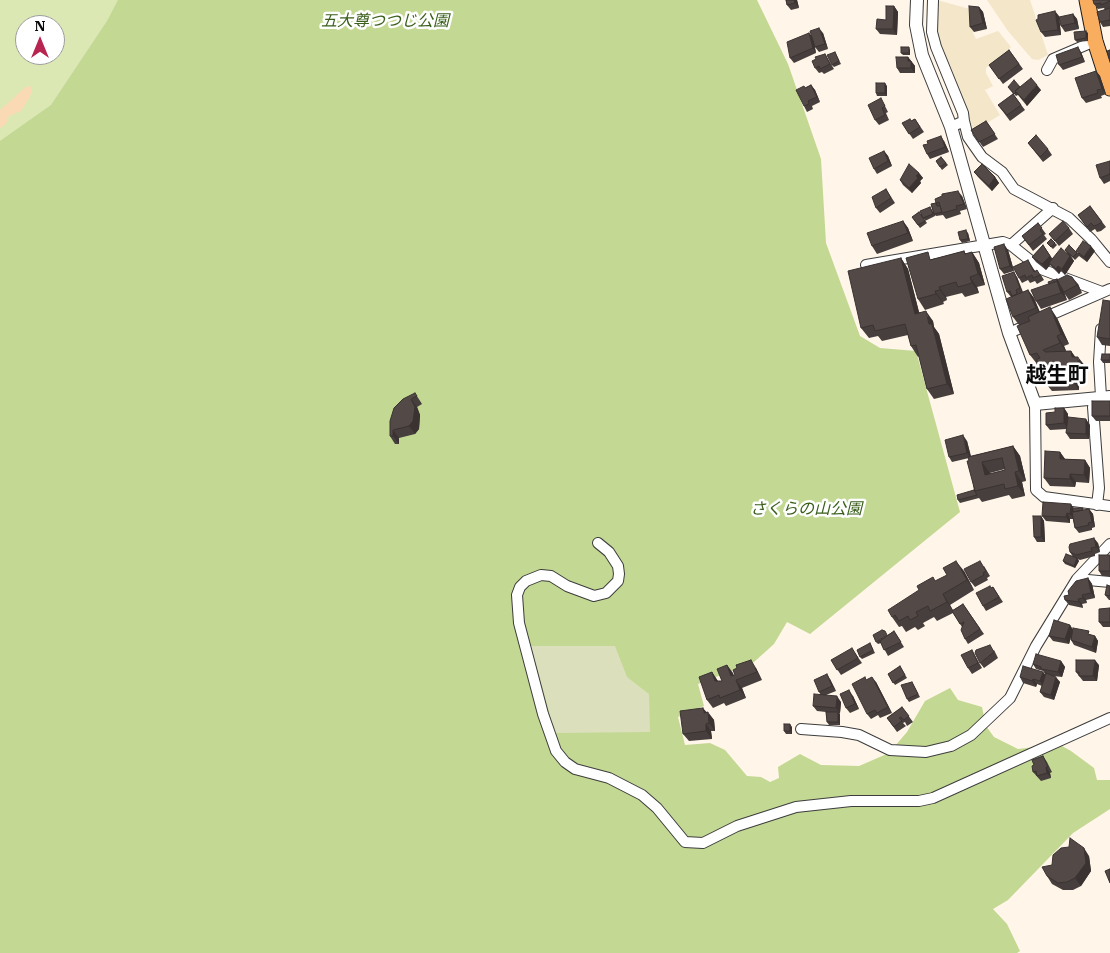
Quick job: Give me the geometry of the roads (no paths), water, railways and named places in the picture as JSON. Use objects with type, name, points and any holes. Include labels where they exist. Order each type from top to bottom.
[{"type":"main road","points":[[1087,0],[1095,42],[1110,88]]},
{"type":"street","points":[[917,0],[916,26],[922,56],[951,127],[1009,334],[1035,404],[1036,490],[1044,498],[1097,506],[1110,506]]},
{"type":"street","points":[[933,0],[932,32],[936,47],[963,112],[968,136],[978,152],[1002,172],[1014,189],[1069,218],[1110,262]]},
{"type":"street","points":[[1047,70],[1053,59],[1095,42]]},
{"type":"street","points":[[951,127],[964,121]]},
{"type":"street","points":[[1011,245],[1053,208]]},
{"type":"street","points":[[866,265],[1003,242],[1011,245],[1041,269],[1107,293]]},
{"type":"street","points":[[1009,334],[1107,293]]},
{"type":"street","points":[[1097,506],[1097,457],[1101,397],[1099,346],[1103,319]]},
{"type":"street","points":[[1035,404],[1101,397]]},
{"type":"street","points":[[598,543],[609,552],[618,566],[618,581],[606,593],[594,596],[567,586],[551,576],[541,575],[526,581],[517,594],[519,623],[544,714],[556,751],[565,762],[575,769],[609,778],[642,794],[657,808],[685,842],[703,843],[737,826],[796,807],[851,801],[919,801],[933,798],[1110,718]]},
{"type":"street","points":[[801,729],[860,735],[890,750],[926,752],[951,746],[971,735],[1010,698],[1036,646],[1077,579],[1110,544]]},
{"type":"street","points":[[1077,579],[1110,582]]},
{"type":"district","name":"越生町","points":[[1057,376]]},
{"type":"park label","name":"五大尊つつじ公園","points":[[385,21]]},
{"type":"park label","name":"さくらの山公園","points":[[806,509]]}]
